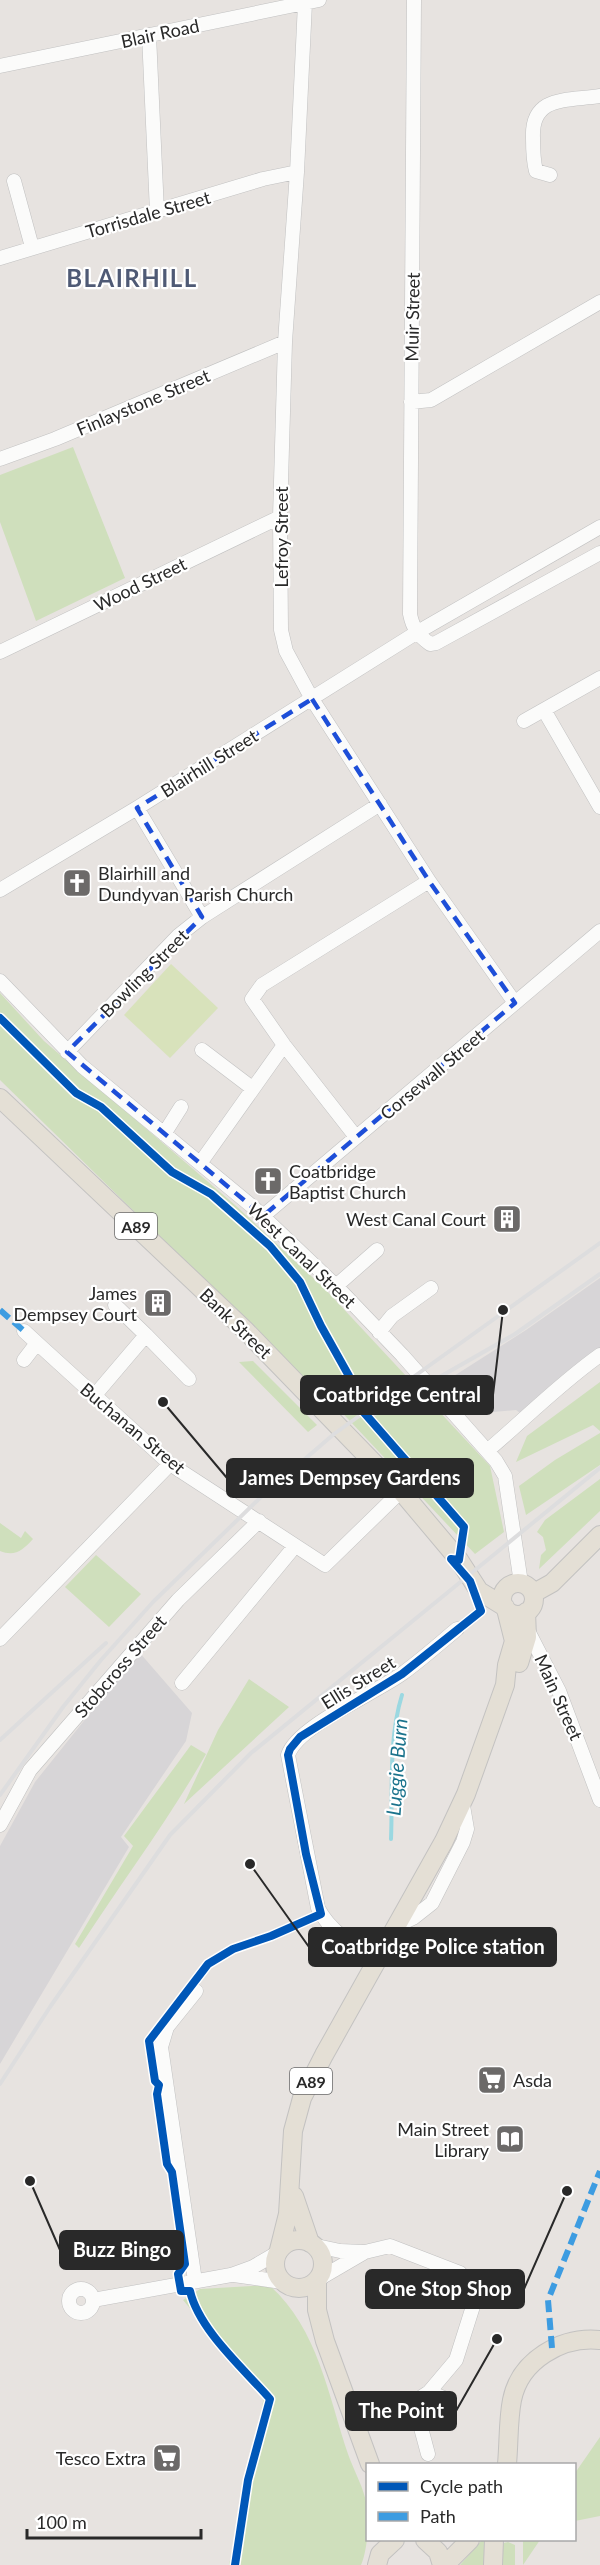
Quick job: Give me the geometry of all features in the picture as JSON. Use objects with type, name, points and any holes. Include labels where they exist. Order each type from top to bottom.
[{"type":"main road","name":"Bank Street","points":[[0,1098],[245,1330],[401,1491],[459,1560],[479,1591],[505,1608]]},
{"type":"main road","points":[[521,1587],[552,1583],[600,1535]]},
{"type":"main road","name":"Bank Street","points":[[459,1560],[483,1580],[521,1587]]},
{"type":"main road","name":"A89","points":[[325,2341],[302,2302],[284,2283],[275,2269],[288,2214],[293,2131],[302,2098],[444,1842],[462,1800],[505,1685],[517,1668],[526,1644],[527,1621],[533,1606],[521,1587],[502,1596],[514,1641],[507,1665],[505,1685]]},
{"type":"main road","name":"A89","points":[[505,1608],[527,1621]]},
{"type":"main road","name":"A89","points":[[291,2179],[299,2217],[311,2244],[322,2258],[317,2280],[317,2310],[325,2341],[370,2463]]},
{"type":"main road","points":[[278,2252],[289,2242],[297,2240],[311,2244]]},
{"type":"main road","points":[[284,2283],[296,2288],[304,2288],[317,2280]]},
{"type":"main road","points":[[507,2463],[512,2400],[516,2387],[538,2357],[552,2348],[575,2341],[600,2340]]},
{"type":"main road","points":[[380,2553],[394,2541]]},
{"type":"main road","points":[[426,2541],[438,2552],[444,2565],[469,2541]]},
{"type":"main road","points":[[493,2565],[494,2541]]},
{"type":"street","name":"Blair Road","points":[[0,66],[319,0]]},
{"type":"street","name":"Muir Street","points":[[414,0],[410,614],[416,633]]},
{"type":"street","name":"Lefroy Street","points":[[305,3],[297,172],[285,342],[280,517],[281,630],[286,651],[312,699],[429,881],[515,1003]]},
{"type":"street","points":[[149,35],[158,212]]},
{"type":"street","points":[[550,176],[536,171],[534,163],[532,123],[536,114],[547,104],[600,96]]},
{"type":"street","name":"Torrisdale Street","points":[[0,258],[264,179],[297,172]]},
{"type":"street","points":[[14,181],[32,247]]},
{"type":"street","points":[[411,402],[431,400],[600,302]]},
{"type":"street","name":"Finlaystone Street","points":[[0,459],[55,439],[285,342]]},
{"type":"street","name":"Wood Street","points":[[0,652],[280,517]]},
{"type":"street","name":"Blairhill Street","points":[[0,890],[137,808],[416,633],[600,527]]},
{"type":"street","points":[[416,633],[430,644],[436,643],[600,552]]},
{"type":"street","points":[[524,721],[600,678]]},
{"type":"street","points":[[544,710],[600,807]]},
{"type":"street","name":"Bowling Street","points":[[67,1052],[177,936],[202,916],[380,804]]},
{"type":"street","points":[[137,808],[202,916]]},
{"type":"street","points":[[356,1137],[284,1045],[252,999],[262,985],[429,881]]},
{"type":"street","name":"Corsewall Street","points":[[263,1216],[600,932]]},
{"type":"street","name":"West Canal Street","points":[[0,981],[67,1052],[164,1134],[201,1162],[263,1216],[336,1286],[402,1355],[487,1451],[505,1476],[521,1587]]},
{"type":"street","points":[[201,1162],[284,1045]]},
{"type":"street","points":[[201,1050],[252,1088]]},
{"type":"street","points":[[164,1134],[181,1107]]},
{"type":"street","points":[[336,1286],[377,1250]]},
{"type":"street","points":[[378,1332],[392,1316],[431,1288]]},
{"type":"street","points":[[115,1305],[189,1379]]},
{"type":"street","name":"Buchanan Street","points":[[24,1331],[170,1464],[325,1565],[401,1491]]},
{"type":"street","points":[[95,1395],[146,1335]]},
{"type":"street","points":[[24,1360],[37,1343]]},
{"type":"street","points":[[487,1451],[524,1421],[560,1385],[600,1355]]},
{"type":"street","points":[[0,1639],[6,1624],[170,1464]]},
{"type":"street","name":"Stobcross Street","points":[[0,1825],[30,1770],[178,1600],[259,1521]]},
{"type":"street","points":[[182,1683],[193,1659],[295,1546]]},
{"type":"street","name":"Main Street","points":[[527,1621],[596,1769],[600,1800]]},
{"type":"street","name":"Ellis Street","points":[[377,1961],[349,1942],[318,1908],[288,1755],[300,1737],[402,1674],[457,1629]]},
{"type":"street","points":[[195,2281],[161,2047],[167,2027],[196,1991]]},
{"type":"street","points":[[311,2244],[340,2252],[365,2252]]},
{"type":"street","points":[[317,2280],[365,2252],[387,2246],[398,2248],[460,2273],[472,2287],[475,2300],[456,2360],[429,2392],[414,2402],[428,2454]]},
{"type":"street","points":[[93,2300],[231,2275],[278,2252]]},
{"type":"street","points":[[231,2275],[284,2283]]},
{"type":"street","points":[[429,2392],[446,2399]]},
{"type":"highlighted area","points":[[312,699],[429,881],[515,1003],[263,1216],[67,1052],[202,917],[137,808]]},
{"type":"shaded area","points":[[600,1278],[600,1353],[523,1415],[516,1410],[471,1414],[446,1381],[526,1330]]},
{"type":"shaded area","points":[[139,1652],[192,1713],[186,1741],[121,1837],[129,1847],[0,2064],[0,1846],[35,1782]]},
{"type":"green space","points":[[73,447],[125,578],[36,621],[0,522],[0,475]]},
{"type":"green space","points":[[171,964],[218,1008],[170,1058],[124,1015]]},
{"type":"green space","points":[[0,993],[44,1041],[235,1205],[325,1289],[490,1466],[504,1532],[475,1554],[333,1403],[299,1373],[0,1080]]},
{"type":"green space","points":[[253,1361],[317,1425],[308,1432],[239,1362]]},
{"type":"green space","points":[[600,1382],[600,1431],[593,1425],[516,1462],[527,1436]]},
{"type":"green space","points":[[600,1433],[600,1465],[526,1515],[519,1486],[555,1460]]},
{"type":"green space","points":[[600,1479],[600,1511],[539,1569],[541,1555],[546,1550],[543,1537],[537,1532],[545,1520]]},
{"type":"green space","points":[[0,1523],[21,1538],[25,1531],[33,1539],[14,1553],[0,1551]]},
{"type":"green space","points":[[96,1555],[141,1594],[109,1627],[65,1587]]},
{"type":"green space","points":[[249,1679],[289,1707],[184,1804],[218,1730]]},
{"type":"green space","points":[[191,1745],[206,1754],[160,1828],[79,1948],[75,1944],[133,1846],[124,1836]]},
{"type":"green space","points":[[269,2285],[286,2302],[299,2321],[319,2364],[348,2454],[366,2499],[366,2541],[361,2565],[229,2565],[264,2397],[183,2300],[200,2289]]},
{"type":"green space","points":[[600,2437],[600,2516],[576,2521],[576,2472]]},
{"type":"green space","points":[[481,2541],[490,2541],[487,2565],[460,2565]]},
{"type":"green space","points":[[523,2541],[539,2541],[523,2565]]},
{"type":"green space","points":[[508,2542],[515,2545],[515,2565],[497,2565],[500,2544]]},
{"type":"waterway","name":"Luggie Burn","points":[[391,1839],[393,1748],[402,1695]]},
{"type":"railway","points":[[0,1795],[63,1707],[101,1660],[153,1602],[263,1495],[334,1434],[600,1243]]},
{"type":"railway","points":[[373,1415],[515,1334],[600,1274]]},
{"type":"railway","points":[[0,2084],[50,2007],[170,1835],[251,1753],[600,1468]]},
{"type":"railway","points":[[0,1740],[106,1643]]},
{"type":"marked path","points":[[0,1310],[24,1331]]},
{"type":"marked path","points":[[552,2348],[548,2300],[600,2171]]},
{"type":"cycle path","points":[[0,1018],[76,1093],[101,1107],[172,1172],[211,1194],[270,1246],[300,1282],[349,1376],[353,1400],[464,1527],[459,1560],[451,1559],[470,1581],[481,1611],[402,1674],[300,1737],[290,1749],[288,1755],[306,1854],[321,1914],[271,1936],[233,1949],[208,1964],[149,2041],[155,2081],[159,2085],[157,2094],[167,2164],[172,2172],[185,2264],[178,2274],[181,2291],[190,2291],[195,2306],[212,2334],[270,2399],[248,2480],[235,2565]]},
{"type":"place","name":"Blairhill and Dundyvan Parish Church","points":[[77,883]]},
{"type":"place","name":"Coatbridge Baptist Church","points":[[268,1181]]},
{"type":"place","name":"West Canal Court","points":[[507,1219]]},
{"type":"place","name":"James Dempsey Court","points":[[158,1303]]},
{"type":"place","name":"Coatbridge Central","points":[[503,1310]]},
{"type":"place","name":"James Dempsey Gardens","points":[[163,1402]]},
{"type":"place","name":"Coatbridge Police station","points":[[250,1864]]},
{"type":"place","name":"Asda","points":[[492,2080]]},
{"type":"place","name":"Main Street Library","points":[[510,2139]]},
{"type":"place","name":"Buzz Bingo","points":[[30,2181]]},
{"type":"place","name":"One Stop Shop","points":[[567,2191]]},
{"type":"place","name":"The Point","points":[[497,2339]]},
{"type":"place","name":"Tesco Extra","points":[[167,2458]]},
{"type":"district","name":"BLAIRHILL","points":[[132,277]]}]
